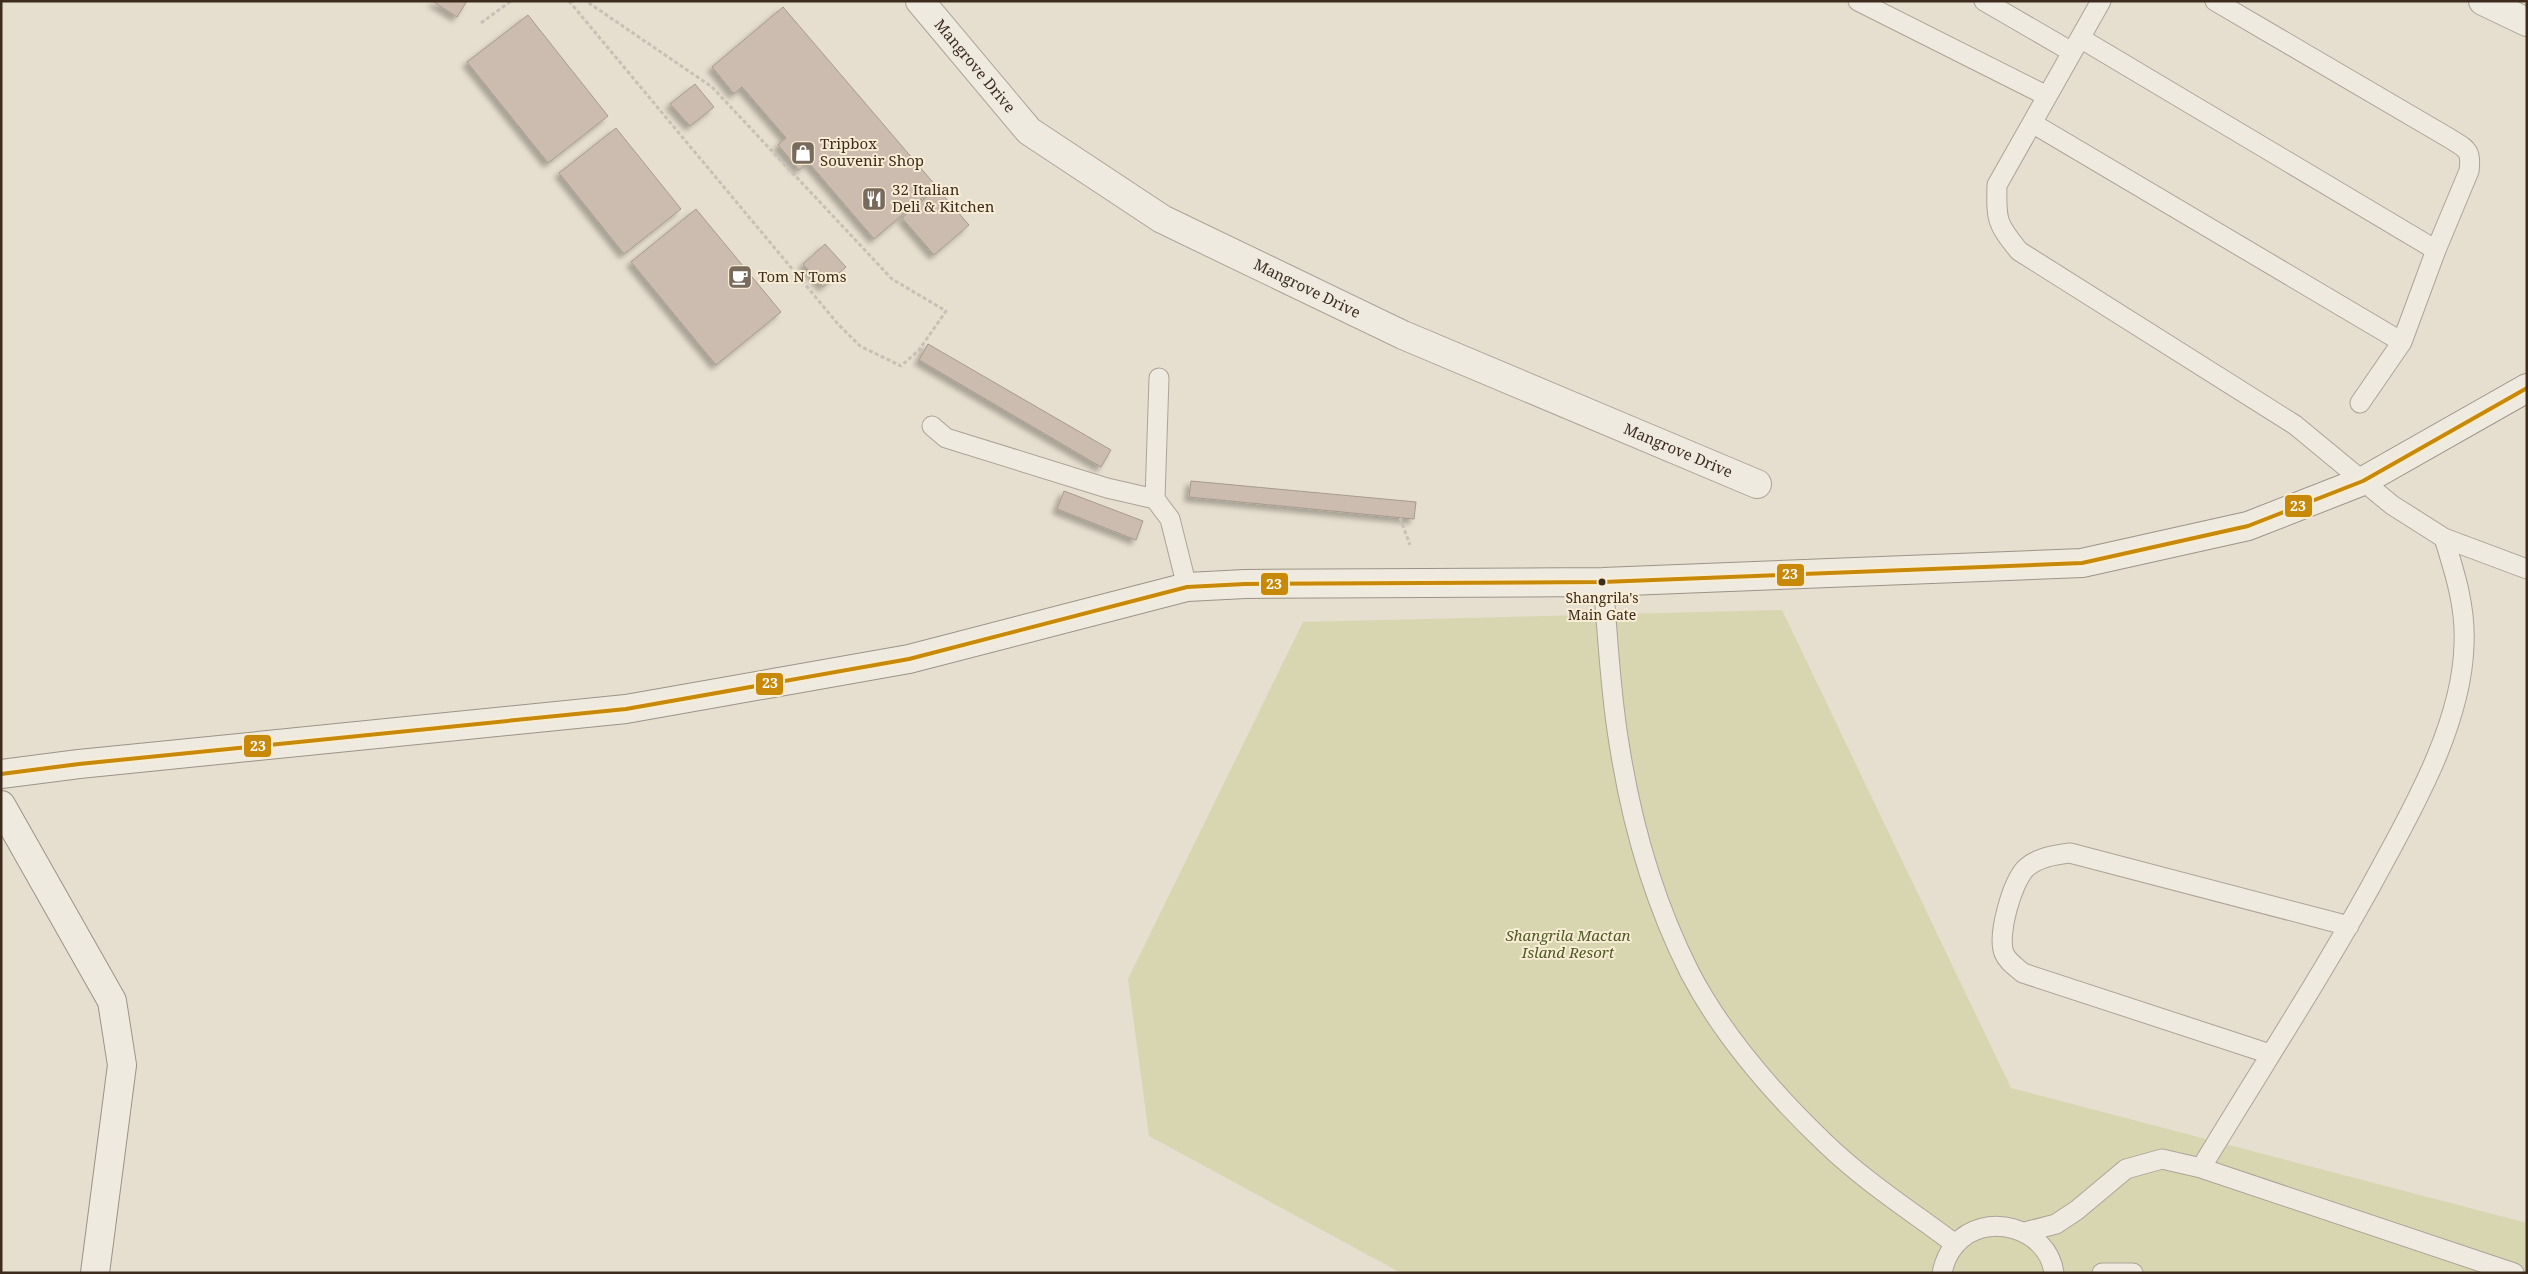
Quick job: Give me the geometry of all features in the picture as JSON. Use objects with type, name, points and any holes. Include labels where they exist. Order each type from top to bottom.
[{"type":"street","name":"Mangrove Drive","points":[[920,1],[1029,131],[1162,219],[1403,335],[1757,484]]},
{"type":"street","points":[[2483,1],[2527,22]]},
{"type":"street","points":[[1,774],[79,764],[626,709],[909,659],[1187,587],[1245,584],[1602,582],[2082,563],[2248,526],[2362,480],[2527,388]]},
{"type":"street","points":[[1,805],[112,1002],[122,1065],[95,1273]]},
{"type":"lane","points":[[1858,1],[2047,96]]},
{"type":"lane","points":[[1984,1],[2076,45],[2436,250]]},
{"type":"lane","points":[[2101,1],[1997,185],[1996,216],[2001,229],[2019,251],[2295,425],[2392,505],[2444,538],[2527,569]]},
{"type":"lane","points":[[2215,1],[2468,150],[2471,158],[2469,171],[2436,250],[2402,342],[2360,403]]},
{"type":"lane","points":[[2032,123],[2402,342]]},
{"type":"lane","points":[[1155,499],[1158,378]]},
{"type":"lane","points":[[932,426],[946,438],[1107,488],[1155,499],[1170,518],[1187,587]]},
{"type":"lane","points":[[2201,1168],[2349,926],[2408,818],[2445,733],[2457,697],[2464,644],[2459,586],[2444,538]]},
{"type":"lane","points":[[1602,582],[1618,743],[1630,803],[1645,857],[1671,929],[1691,973],[1716,1015],[1780,1099],[1826,1144],[1873,1184],[1955,1244]]},
{"type":"lane","points":[[2270,1054],[2022,973],[2009,961],[2004,953],[2002,929],[2017,882],[2026,869],[2037,861],[2070,854],[2349,926]]},
{"type":"lane","points":[[2024,1232],[2056,1224],[2077,1210],[2115,1176],[2146,1162],[2162,1159],[2201,1168],[2514,1273]]},
{"type":"lane","points":[[1942,1273],[1946,1258],[1955,1244],[1970,1232],[1988,1226],[2007,1226],[2024,1232],[2037,1241],[2047,1254],[2054,1273]]},
{"type":"lane","points":[[2102,1273],[2133,1273]]},
{"type":"path","points":[[481,24],[511,1]]},
{"type":"path","points":[[569,1],[838,324],[860,346],[901,366],[919,350],[946,310],[892,280],[712,87],[586,1]]},
{"type":"path","points":[[919,350],[924,352]]},
{"type":"green space","name":"Shangrila Mactan Island Resort","points":[[1782,610],[2011,1088],[2527,1223],[2527,1273],[1401,1273],[1149,1136],[1128,979],[1303,622]]},
{"type":"building","points":[[432,1],[467,1],[457,17]]},
{"type":"building","points":[[783,7],[936,186],[874,239],[808,162],[799,170],[778,145],[786,138],[742,87],[734,94],[712,67]]},
{"type":"building","points":[[528,15],[608,116],[548,163],[467,62]]},
{"type":"building","points":[[695,84],[714,107],[690,126],[670,104]]},
{"type":"building","points":[[616,128],[681,209],[624,254],[559,173]]},
{"type":"building","points":[[937,188],[969,225],[934,255],[902,218]]},
{"type":"building","points":[[696,209],[781,312],[716,365],[631,262]]},
{"type":"building","points":[[825,244],[846,267],[823,287],[803,264]]},
{"type":"building","points":[[928,344],[1111,450],[1101,467],[919,360]]},
{"type":"building","points":[[1191,481],[1416,502],[1414,519],[1189,497]]},
{"type":"building","points":[[1064,491],[1143,521],[1136,540],[1057,509]]},
{"type":"transit line","name":"23","points":[[1,774],[79,764],[626,709],[909,659],[1187,587],[1245,584],[1603,582],[2082,563],[2248,526],[2363,481],[2527,388]]},
{"type":"place","name":"Tripbox Souvenir Shop","points":[[803,153]]},
{"type":"place","name":"32 Italian Deli & Kitchen","points":[[874,199]]},
{"type":"place","name":"Tom N Toms","points":[[740,277]]},
{"type":"place","name":"Shangrila's Main Gate","points":[[1602,582]]}]
